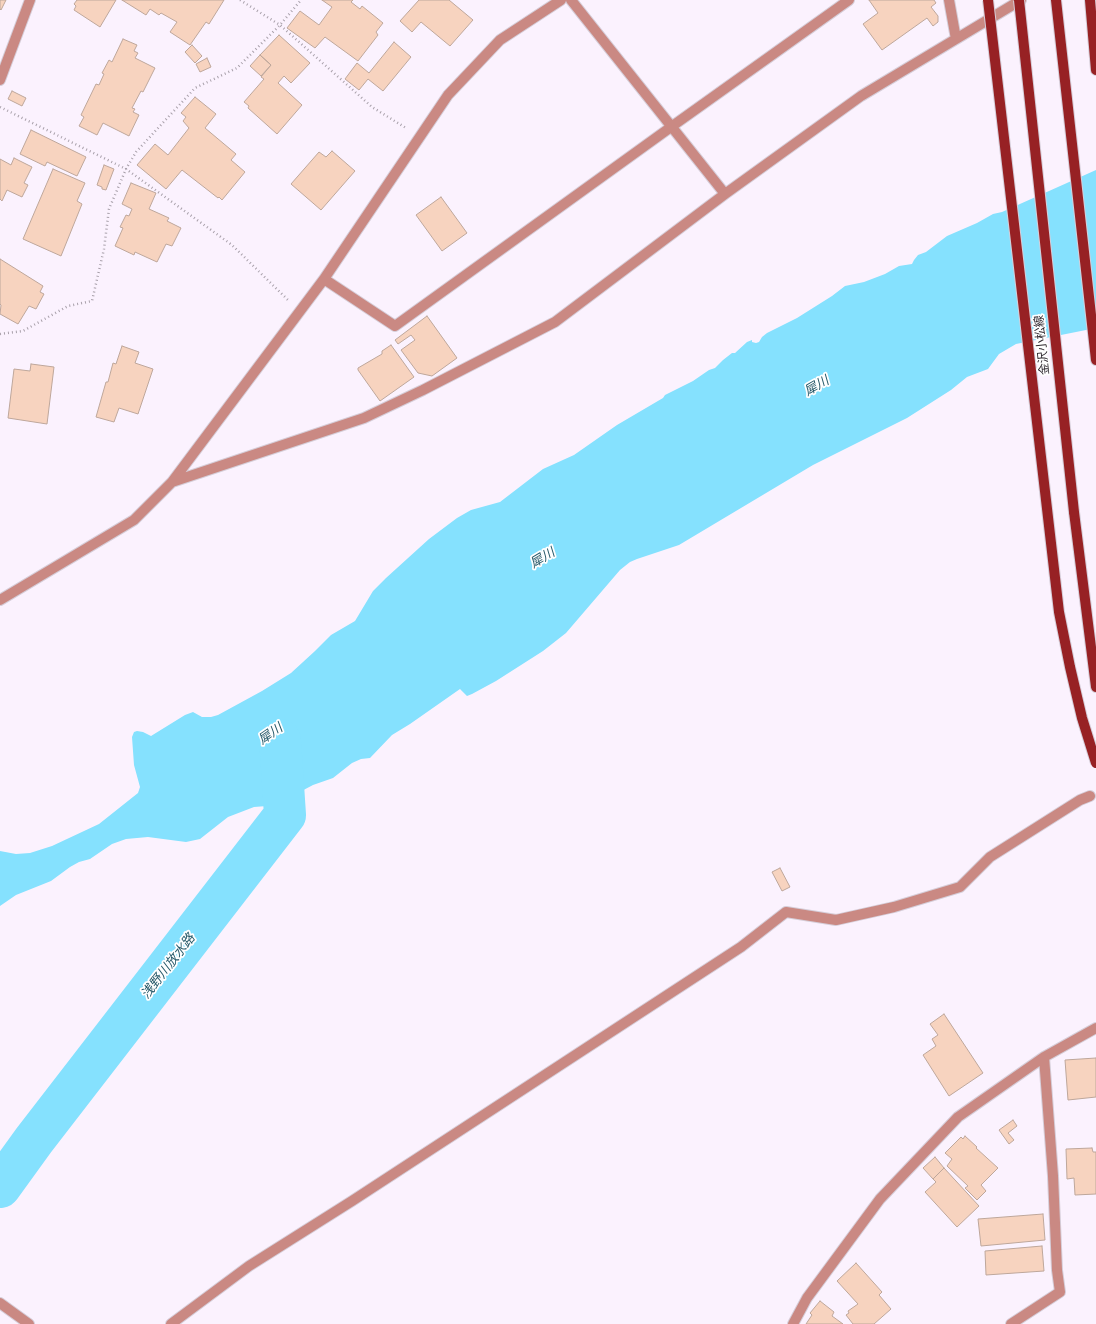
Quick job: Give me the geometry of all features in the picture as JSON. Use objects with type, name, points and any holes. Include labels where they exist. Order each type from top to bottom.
[{"type":"main road","points":[[988,0],[1059,612],[1082,718],[1096,763]]},
{"type":"main road","name":"金沢小松線","points":[[1020,0],[1074,512],[1096,687]]},
{"type":"main road","points":[[1056,0],[1096,360]]},
{"type":"main road","points":[[1090,0],[1096,70]]},
{"type":"street","points":[[0,80],[30,0]]},
{"type":"street","points":[[0,600],[134,520],[172,482],[300,312],[448,95],[500,40],[561,0]]},
{"type":"street","points":[[571,0],[725,194]]},
{"type":"street","points":[[324,278],[395,326],[849,0]]},
{"type":"street","points":[[949,0],[956,39]]},
{"type":"street","points":[[172,482],[364,418],[554,322],[725,194],[861,96],[1020,0]]},
{"type":"street","points":[[171,1324],[249,1266],[352,1201],[741,947],[786,912],[836,920],[894,907],[960,887],[990,857],[1080,800],[1090,796]]},
{"type":"street","points":[[793,1324],[807,1298],[880,1199],[958,1117],[1044,1057],[1096,1028]]},
{"type":"street","points":[[1011,1324],[1060,1292],[1057,1270],[1053,1176],[1044,1057]]},
{"type":"street","points":[[0,1303],[29,1324]]},
{"type":"path","points":[[240,0],[280,24],[372,108],[420,136]]},
{"type":"path","points":[[0,334],[23,332],[68,306],[92,301],[104,249],[109,209],[126,169],[136,152],[195,88],[237,68],[280,24],[300,0]]},
{"type":"path","points":[[0,106],[126,169],[232,245],[300,312]]},
{"type":"water","name":"犀川","points":[[1096,170],[1096,328],[1016,344],[999,354],[988,369],[967,377],[951,390],[907,418],[813,465],[679,545],[630,562],[620,570],[566,633],[543,651],[496,681],[472,694],[467,696],[460,689],[392,735],[370,758],[361,759],[352,763],[333,778],[313,785],[267,806],[254,807],[228,817],[200,839],[186,842],[148,837],[126,839],[112,844],[90,859],[79,862],[70,867],[51,881],[16,895],[0,906],[0,851],[16,854],[30,853],[52,846],[99,824],[138,793],[140,787],[134,765],[132,737],[134,732],[143,732],[151,736],[185,715],[193,712],[202,717],[218,715],[262,691],[291,673],[331,635],[355,621],[373,591],[429,539],[457,518],[471,510],[500,502],[543,469],[574,455],[617,425],[663,398],[665,395],[715,368],[747,342],[752,340],[752,342],[759,342],[767,333],[797,318],[845,286],[864,282],[885,274],[899,266],[912,264],[918,255],[926,252],[947,236],[977,223],[993,214],[1002,212]]},
{"type":"building","points":[[0,0],[6,0],[1,10],[0,9]]},
{"type":"building","points":[[77,0],[116,0],[100,27],[74,10],[76,6],[74,4]]},
{"type":"building","points":[[122,0],[224,0],[209,24],[206,22],[190,45],[170,32],[177,22],[161,13],[159,15],[150,9],[146,15]]},
{"type":"building","points":[[322,0],[353,0],[351,2],[360,9],[362,6],[383,23],[376,32],[378,35],[358,61],[325,37],[315,48],[287,28],[300,11],[319,25],[332,7]]},
{"type":"building","points":[[419,0],[449,0],[473,20],[450,46],[421,22],[412,32],[400,21]]},
{"type":"building","points":[[869,0],[934,0],[936,3],[931,7],[938,16],[938,22],[933,26],[927,18],[882,50],[863,24],[878,13]]},
{"type":"building","points":[[279,35],[310,63],[291,83],[284,76],[278,83],[302,105],[277,134],[248,108],[249,106],[244,102],[264,79],[261,77],[271,65],[260,55]]},
{"type":"building","points":[[123,39],[137,45],[134,51],[138,53],[135,58],[155,68],[143,92],[141,91],[132,108],[135,109],[133,112],[139,115],[129,136],[103,123],[97,135],[79,126],[84,117],[81,115],[96,84],[99,85],[104,74],[102,73],[109,60],[112,62]]},
{"type":"building","points":[[394,42],[411,57],[383,91],[368,79],[359,90],[345,79],[357,63],[369,73]]},
{"type":"building","points":[[192,45],[202,56],[195,63],[185,52]]},
{"type":"building","points":[[260,55],[271,65],[261,76],[250,66]]},
{"type":"building","points":[[207,58],[211,67],[200,72],[196,64]]},
{"type":"building","points":[[12,91],[26,98],[22,106],[8,99]]},
{"type":"building","points":[[195,97],[216,114],[205,128],[236,154],[231,160],[245,172],[222,200],[182,170],[166,189],[137,165],[155,144],[168,155],[189,128],[183,121],[186,117],[181,113]]},
{"type":"building","points":[[31,130],[86,157],[77,176],[47,162],[45,166],[20,154]]},
{"type":"building","points":[[332,151],[355,171],[321,210],[291,184],[319,152],[326,157]]},
{"type":"building","points":[[14,158],[32,167],[24,183],[28,185],[22,197],[7,190],[2,201],[0,199],[0,159],[11,165]]},
{"type":"building","points":[[104,165],[114,169],[106,190],[97,185]]},
{"type":"building","points":[[53,169],[85,183],[77,201],[82,204],[61,256],[23,239]]},
{"type":"building","points":[[131,183],[156,193],[149,209],[169,218],[167,221],[181,228],[172,246],[166,244],[157,262],[135,252],[134,255],[115,246],[123,228],[120,227],[126,215],[129,216],[132,209],[122,204]]},
{"type":"building","points":[[441,197],[467,233],[442,251],[416,215]]},
{"type":"building","points":[[0,259],[43,286],[40,292],[44,294],[36,309],[29,306],[18,324],[0,314]]},
{"type":"building","points":[[427,316],[457,358],[432,376],[418,373],[401,350],[415,340],[411,335],[398,344],[395,340]]},
{"type":"building","points":[[391,345],[414,377],[380,401],[358,368],[382,354],[382,351]]},
{"type":"building","points":[[122,346],[139,352],[135,363],[153,369],[138,414],[119,408],[114,422],[96,417],[106,382],[108,382],[113,363],[116,364]]},
{"type":"building","points":[[31,364],[54,367],[47,424],[8,418],[14,369],[30,371]]},
{"type":"building","points":[[780,868],[790,887],[782,891],[772,872]]},
{"type":"building","points":[[944,1014],[983,1073],[949,1096],[923,1055],[936,1046],[932,1039],[938,1035],[930,1024]]},
{"type":"building","points":[[1096,1058],[1096,1097],[1068,1100],[1065,1060]]},
{"type":"building","points":[[1013,1120],[1017,1126],[1008,1133],[1014,1140],[1009,1144],[999,1130]]},
{"type":"building","points":[[965,1136],[998,1168],[981,1185],[986,1191],[977,1200],[965,1188],[968,1186],[947,1166],[952,1159],[945,1153],[961,1137],[963,1139]]},
{"type":"building","points":[[1092,1148],[1093,1152],[1096,1152],[1096,1194],[1075,1195],[1074,1178],[1067,1179],[1066,1149]]},
{"type":"building","points":[[935,1157],[944,1168],[933,1179],[923,1168]]},
{"type":"building","points":[[944,1168],[979,1206],[957,1227],[925,1192],[936,1182],[933,1179]]},
{"type":"building","points":[[1043,1214],[1045,1240],[981,1246],[978,1219]]},
{"type":"building","points":[[1042,1246],[1044,1271],[986,1275],[985,1251]]},
{"type":"building","points":[[856,1263],[882,1292],[879,1295],[891,1309],[874,1324],[853,1324],[846,1315],[849,1313],[848,1311],[858,1304],[837,1281]]},
{"type":"building","points":[[820,1301],[834,1312],[832,1316],[843,1324],[806,1324],[812,1315],[810,1313]]},
{"type":"waterway","name":"浅野川放水路","points":[[0,1187],[34,1140],[285,815],[280,740]]}]
